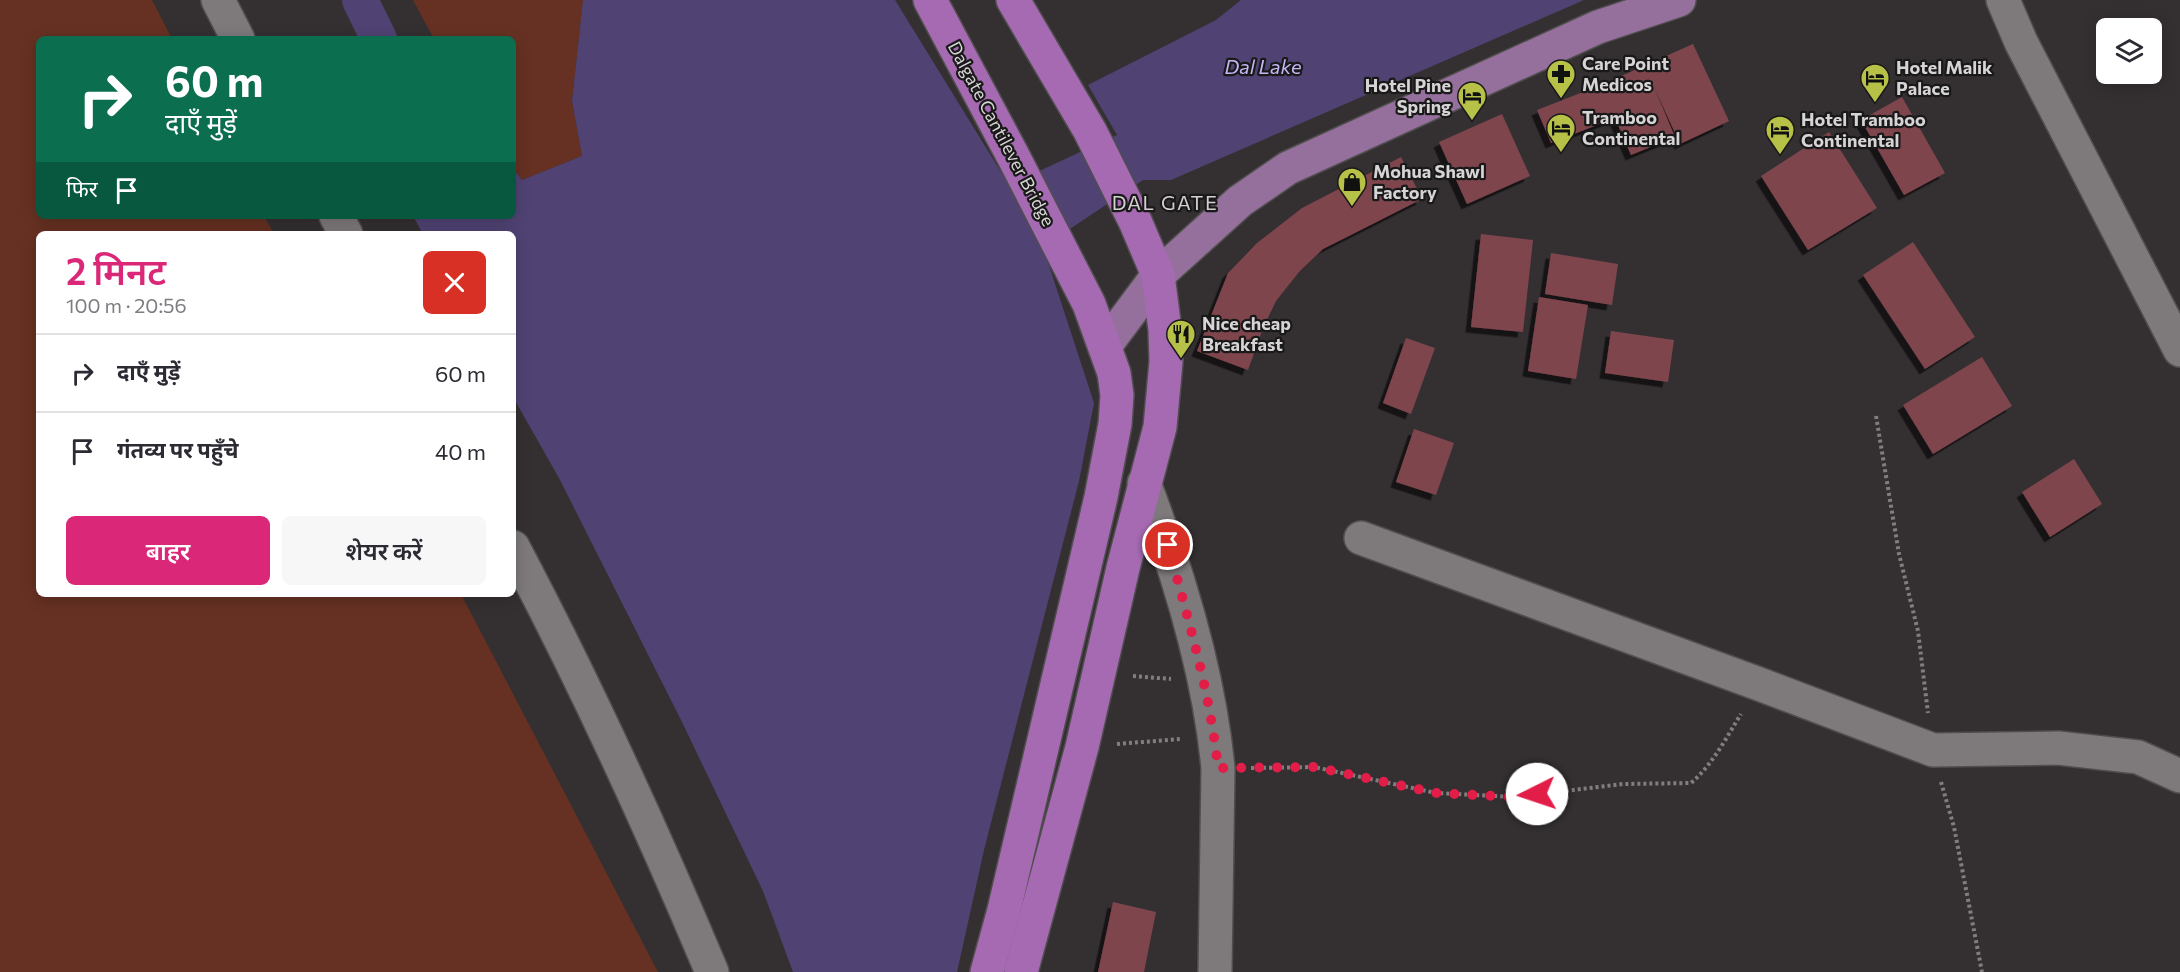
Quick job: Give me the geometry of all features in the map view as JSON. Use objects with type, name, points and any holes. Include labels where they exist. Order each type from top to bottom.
[{"type":"highway","name":"Dalgate Cantilever Bridge","points":[[930,0],[1071,268],[1105,346],[1114,374],[1117,395],[1115,424],[1107,466],[1058,687],[987,972]]},
{"type":"highway","points":[[1013,0],[1090,131],[1135,220],[1158,275],[1165,330],[1164,391],[1160,427],[1144,483],[1082,747],[1021,972]]},
{"type":"main road","points":[[1105,346],[1158,275],[1240,201],[1288,168],[1599,27],[1679,0]]},
{"type":"street","points":[[218,0],[236,36]]},
{"type":"street","points":[[2002,0],[2026,53],[2180,350]]},
{"type":"street","points":[[1144,483],[1168,545],[1204,681],[1215,736],[1218,768],[1215,972]]},
{"type":"street","points":[[1361,538],[1933,750],[2069,749],[2138,757],[2180,776]]},
{"type":"street","points":[[516,553],[561,637],[654,836],[712,972]]},
{"type":"path","points":[[1876,416],[1899,554],[1918,631],[1933,750],[1954,827],[1982,972]]},
{"type":"path","points":[[1099,674],[1204,681]]},
{"type":"path","points":[[1218,768],[1314,767],[1436,793],[1515,797],[1623,784],[1691,783],[1704,772],[1715,756],[1759,684]]},
{"type":"path","points":[[1082,747],[1215,736]]},
{"type":"shaded area","points":[[0,0],[152,0],[170,36],[36,36],[36,219],[266,219],[272,231],[36,231],[36,597],[463,597],[658,972],[0,972]]},
{"type":"shaded area","points":[[413,0],[583,0],[572,101],[582,156],[522,180],[516,172],[516,36],[432,36]]},
{"type":"water","name":"Dal Lake","points":[[583,0],[895,0],[1009,185],[1117,135],[1088,85],[1216,20],[1241,0],[1584,0],[1171,180],[1143,180],[1043,247],[1094,403],[1079,481],[984,850],[957,972],[793,972],[763,891],[682,722],[559,478],[516,402],[516,231],[421,231],[415,219],[516,219],[516,172],[522,180],[582,156],[572,101]]},
{"type":"building","points":[[1693,44],[1729,121],[1680,144],[1654,87],[1675,137],[1631,155],[1615,118],[1551,143],[1537,110],[1601,85]]},
{"type":"building","points":[[1902,97],[1945,173],[1904,195],[1861,120]]},
{"type":"building","points":[[1502,114],[1530,176],[1467,204],[1439,142]]},
{"type":"building","points":[[1829,132],[1877,208],[1808,250],[1761,176]]},
{"type":"building","points":[[1401,157],[1422,199],[1323,249],[1299,272],[1276,301],[1263,328],[1248,370],[1197,351],[1228,273],[1257,243],[1302,208]]},
{"type":"building","points":[[1481,234],[1533,240],[1523,332],[1471,327]]},
{"type":"building","points":[[1913,242],[1975,337],[1925,369],[1863,275]]},
{"type":"building","points":[[1551,253],[1618,264],[1612,305],[1545,294]]},
{"type":"building","points":[[1539,297],[1588,305],[1576,379],[1528,371]]},
{"type":"building","points":[[1611,331],[1674,340],[1668,382],[1605,373]]},
{"type":"building","points":[[1406,338],[1435,348],[1411,414],[1383,403]]},
{"type":"building","points":[[1982,357],[2012,406],[1933,454],[1903,405]]},
{"type":"building","points":[[1414,429],[1454,443],[1436,495],[1396,482]]},
{"type":"building","points":[[2074,459],[2102,504],[2050,537],[2022,492]]},
{"type":"building","points":[[1113,902],[1156,912],[1144,972],[1098,972]]},
{"type":"waterway","points":[[360,0],[378,36]]},
{"type":"place","name":"Care Point Medicos","points":[[1561,100]]},
{"type":"place","name":"Hotel Malik Palace","points":[[1875,104]]},
{"type":"place","name":"Hotel Pine Spring","points":[[1472,122]]},
{"type":"place","name":"Tramboo Continental","points":[[1561,154]]},
{"type":"place","name":"Hotel Tramboo Continental","points":[[1780,156]]},
{"type":"place","name":"Mohua Shawl Factory","points":[[1352,208]]},
{"type":"place","name":"Nice cheap Breakfast","points":[[1181,360]]},
{"type":"district","name":"DAL GATE","points":[[1165,203]]},
{"type":"route","points":[[1168,545],[1204,681],[1215,736],[1218,768],[1314,767],[1436,793],[1515,797],[1537,794]]}]
